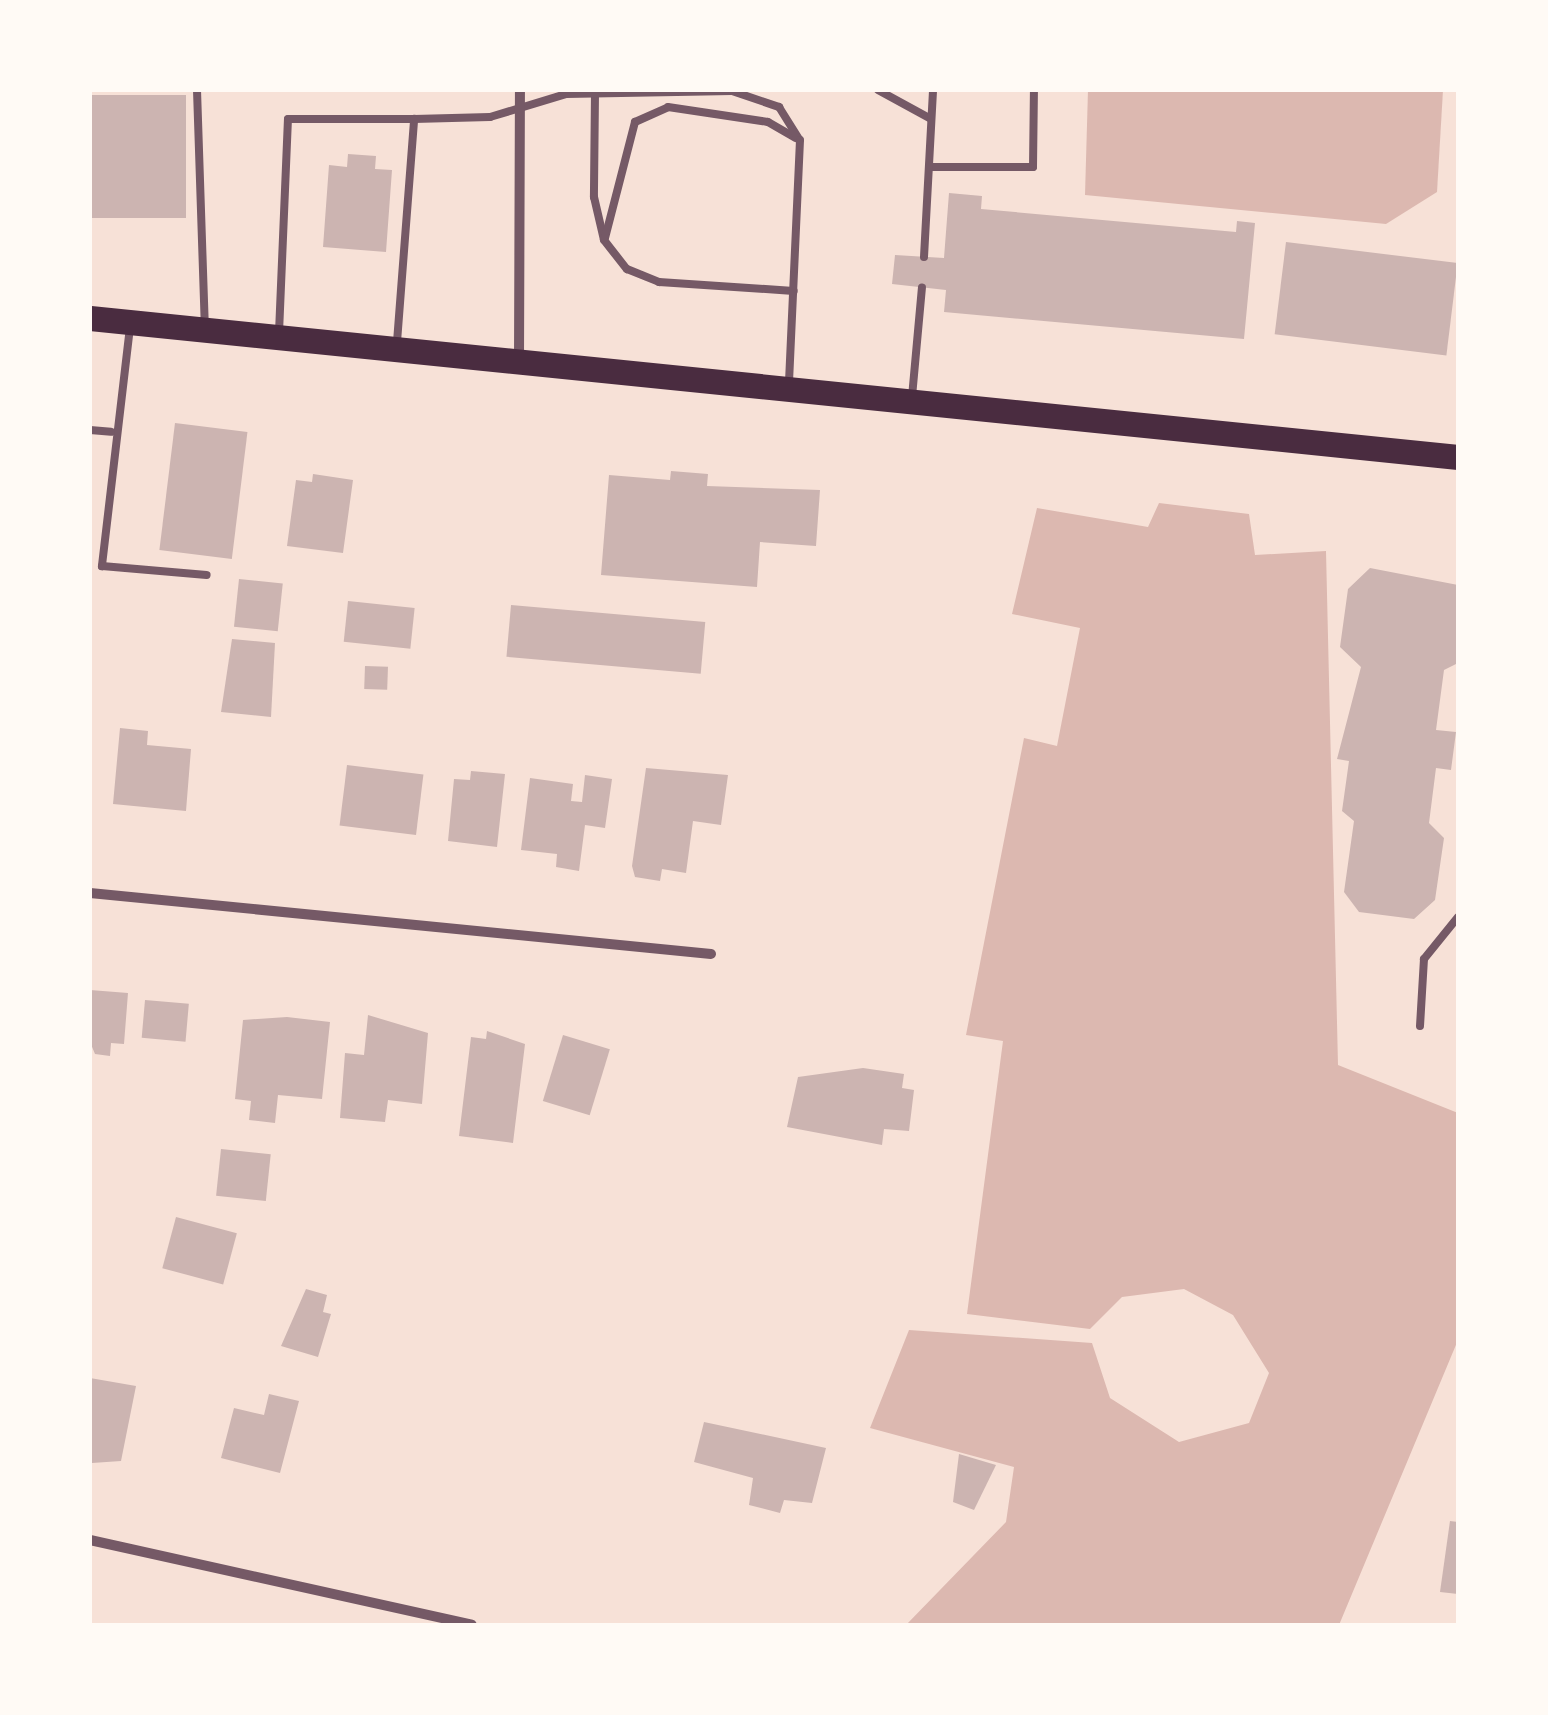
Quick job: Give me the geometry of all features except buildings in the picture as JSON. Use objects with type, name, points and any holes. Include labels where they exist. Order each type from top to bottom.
[{"type":"main road","points":[[90,318],[1458,457]]},
{"type":"street","points":[[519,361],[520,90]]},
{"type":"street","points":[[90,894],[710,954]]},
{"type":"street","points":[[90,1540],[472,1624]]},
{"type":"lane","points":[[197,90],[205,332]]},
{"type":"lane","points":[[878,90],[931,119]]},
{"type":"lane","points":[[924,257],[933,90]]},
{"type":"lane","points":[[931,167],[1033,167],[1034,90]]},
{"type":"lane","points":[[280,336],[288,119],[490,117],[520,104],[595,93],[732,91],[779,107],[800,140],[788,389]]},
{"type":"lane","points":[[595,93],[594,196],[604,240],[626,269],[659,282],[794,291]]},
{"type":"lane","points":[[604,240],[634,122],[668,107],[728,113],[800,140]]},
{"type":"lane","points":[[397,352],[414,119]]},
{"type":"lane","points":[[911,402],[922,288]]},
{"type":"lane","points":[[130,322],[111,432],[102,566],[207,575]]},
{"type":"lane","points":[[90,430],[111,432]]},
{"type":"lane","points":[[1420,1026],[1424,959],[1458,917]]},
{"type":"shaded area","points":[[1088,90],[1443,90],[1437,192],[1386,224],[1085,195]]},
{"type":"shaded area","points":[[1159,503],[1249,514],[1255,555],[1326,551],[1338,1065],[1458,1113],[1458,1340],[1339,1625],[906,1625],[1006,1522],[1014,1467],[870,1428],[909,1330],[1092,1343],[1110,1398],[1179,1442],[1249,1423],[1269,1373],[1233,1315],[1184,1289],[1122,1297],[1090,1329],[967,1314],[1003,1041],[966,1035],[1024,738],[1057,746],[1080,628],[1012,614],[1037,508],[1148,527]]}]
